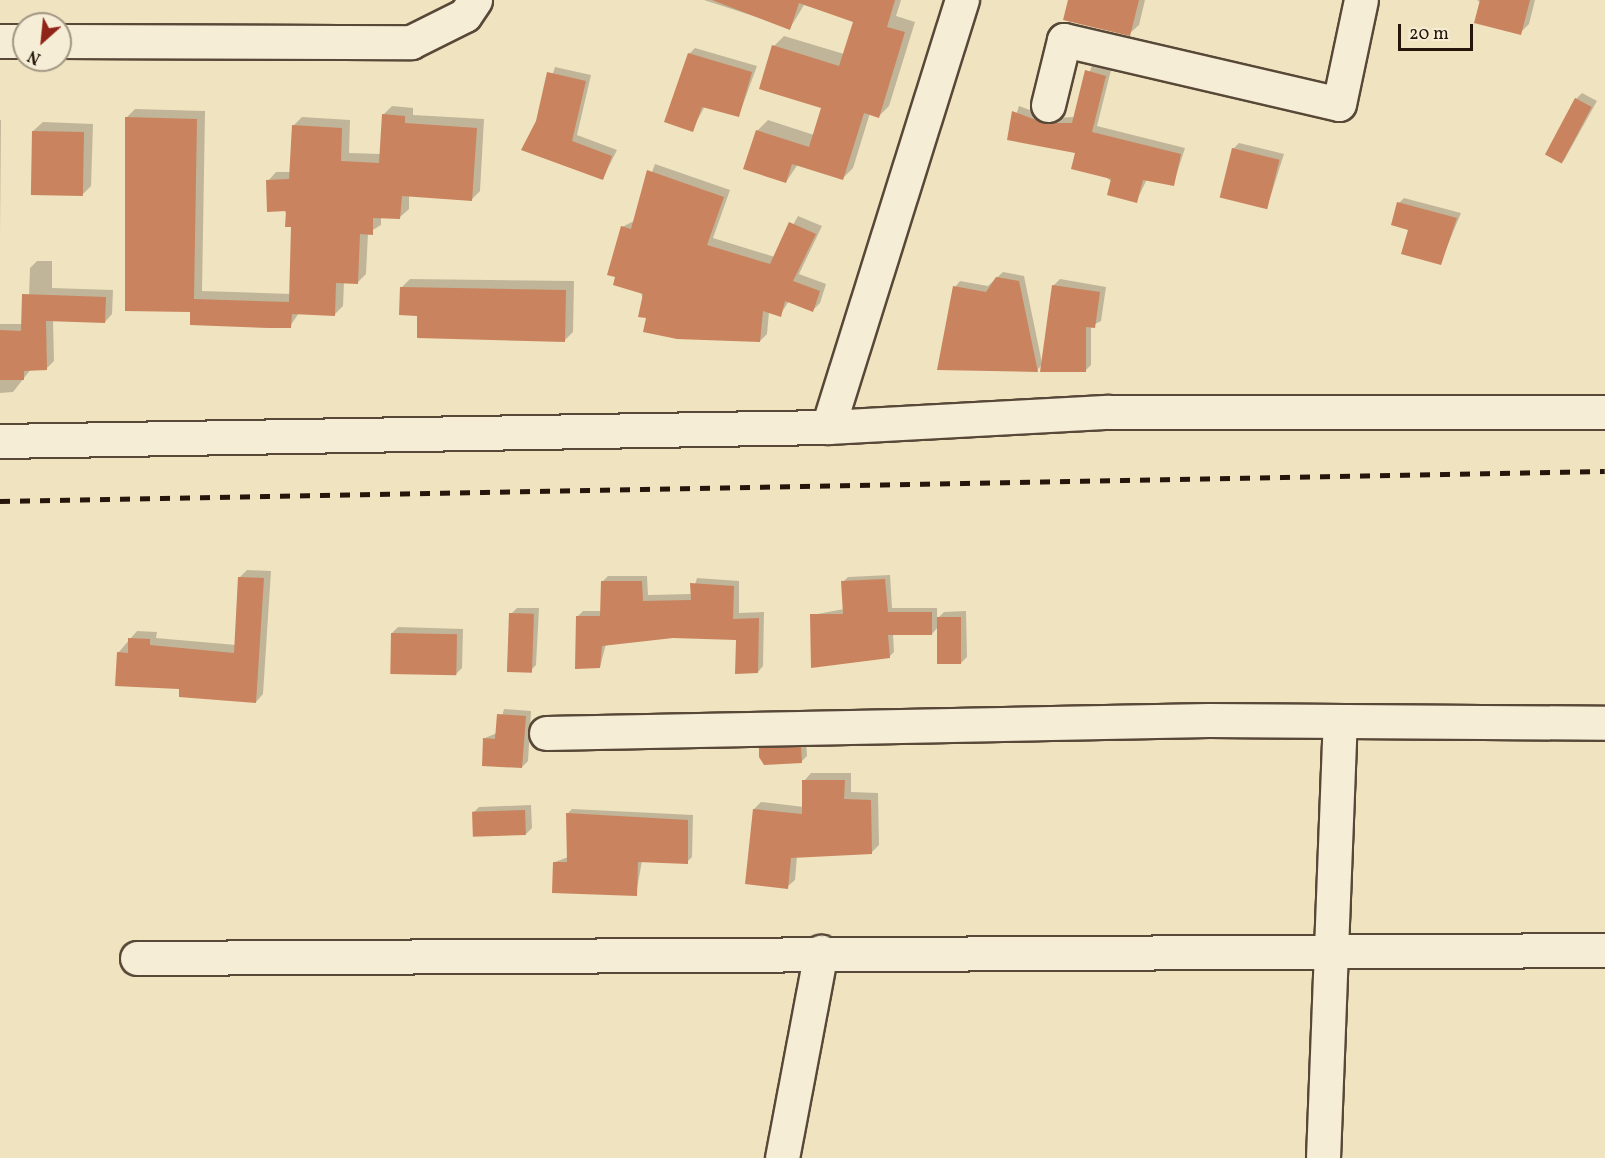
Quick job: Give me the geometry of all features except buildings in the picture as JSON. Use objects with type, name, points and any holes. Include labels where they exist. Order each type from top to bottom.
[{"type":"street","points":[[72,41],[411,42],[465,15],[475,0]]},
{"type":"street","points":[[828,427],[962,0]]},
{"type":"street","points":[[1048,105],[1064,40],[1339,104],[1361,0]]},
{"type":"street","points":[[0,441],[828,427],[1109,412],[1605,412]]},
{"type":"street","points":[[546,733],[1340,721],[1605,723]]},
{"type":"street","points":[[1323,1158],[1328,950],[1340,721]]},
{"type":"street","points":[[137,958],[821,952],[1605,950]]},
{"type":"street","points":[[782,1158],[821,952]]},
{"type":"railway","points":[[0,501],[1605,471]]}]
